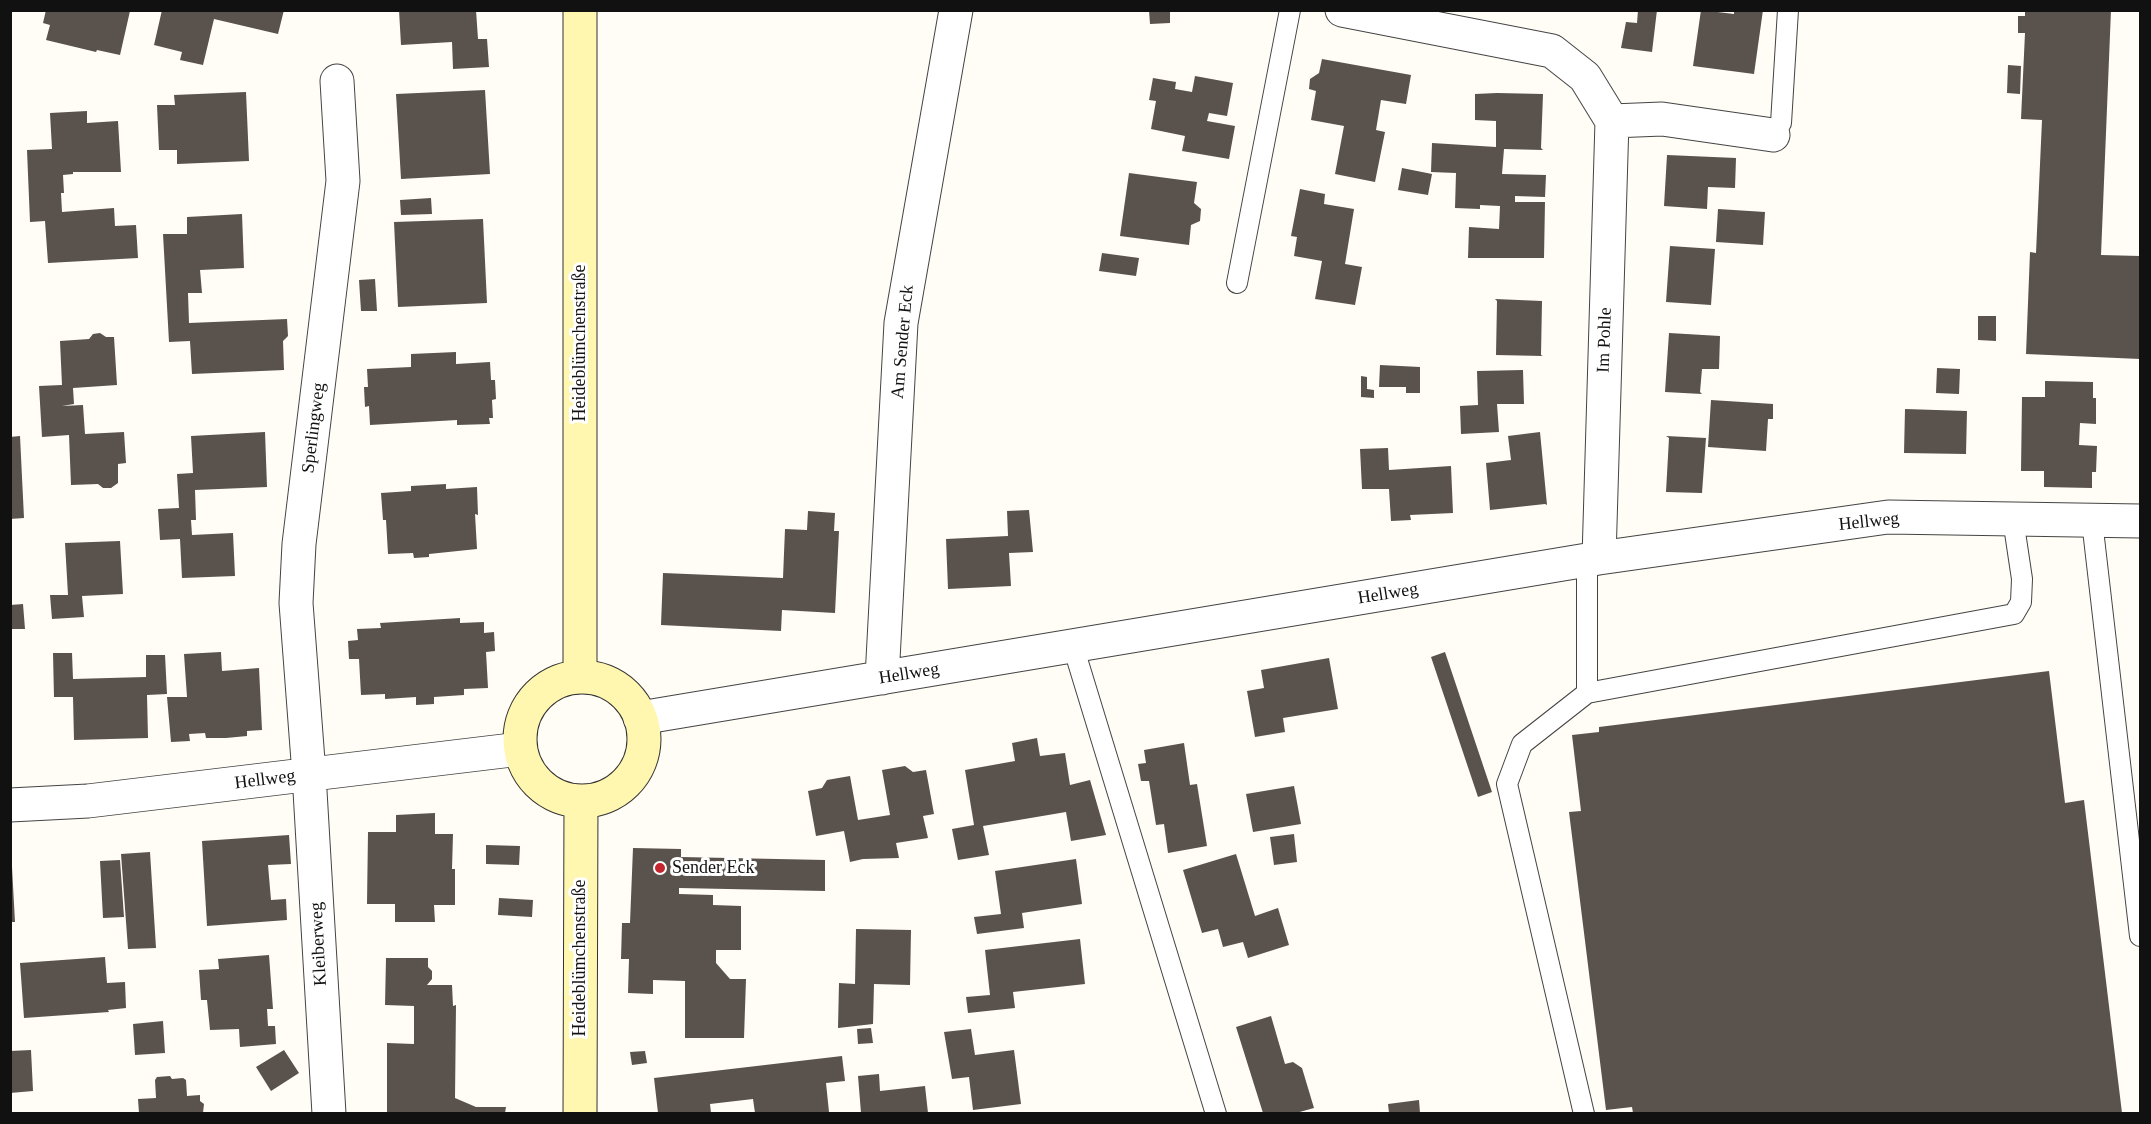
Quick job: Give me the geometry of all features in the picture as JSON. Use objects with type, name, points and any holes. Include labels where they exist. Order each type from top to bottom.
[{"type":"street","name":"Heideblümchenstraße","points":[[580,10],[580,676]]},
{"type":"street","name":"Am Sender Eck","points":[[882,678],[901,322],[956,10]]},
{"type":"street","points":[[1342,10],[1552,51],[1585,77],[1612,121],[1662,118],[1773,135]]},
{"type":"street","name":"Sperlingweg","points":[[309,774],[296,603],[299,544],[343,181],[337,81]]},
{"type":"street","name":"Im Pohle","points":[[1593,560],[1612,121]]},
{"type":"street","name":"Hellweg","points":[[640,718],[1593,560],[1888,517],[2140,521]]},
{"type":"street","points":[[580,676],[599,679],[617,688],[631,701],[640,718],[644,738],[641,757],[633,775],[618,790],[601,798],[581,801],[560,797],[541,786],[527,769],[520,749],[520,728],[528,708],[541,691],[559,681],[580,676]]},
{"type":"street","name":"Hellweg","points":[[10,805],[88,801],[520,749]]},
{"type":"street","name":"Kleiberweg","points":[[309,774],[329,1113]]},
{"type":"street","name":"Heideblümchenstraße","points":[[580,1113],[581,801]]},
{"type":"lane","points":[[1237,283],[1290,10]]},
{"type":"lane","points":[[1773,135],[1781,123],[1788,10]]},
{"type":"lane","points":[[1584,1113],[1507,784],[1522,744],[1587,693],[2014,614],[2021,602],[2022,579],[2013,519]]},
{"type":"lane","points":[[2092,521],[2140,936]]},
{"type":"lane","points":[[1587,693],[1593,560]]},
{"type":"lane","points":[[1073,646],[1216,1113]]},
{"type":"building","points":[[46,10],[130,11],[120,55],[97,50],[96,52],[46,40],[50,25],[43,23]]},
{"type":"building","points":[[162,10],[284,10],[278,34],[214,19],[203,65],[180,60],[182,52],[154,45]]},
{"type":"building","points":[[399,10],[476,10],[478,39],[487,39],[489,67],[453,69],[452,42],[401,45]]},
{"type":"building","points":[[1149,10],[1170,10],[1170,23],[1150,24]]},
{"type":"building","points":[[1638,10],[1657,10],[1652,52],[1621,48],[1626,22],[1637,23]]},
{"type":"building","points":[[1701,10],[1734,14],[1734,10],[1763,10],[1754,74],[1693,66]]},
{"type":"building","points":[[2025,10],[2111,10],[2101,255],[2140,256],[2140,359],[2026,354],[2030,252],[2036,253],[2042,120],[2021,119],[2025,33],[2018,33],[2018,16],[2025,16]]},
{"type":"building","points":[[1322,59],[1411,75],[1406,104],[1381,100],[1376,130],[1385,132],[1375,182],[1335,174],[1344,126],[1311,120],[1316,91],[1309,89],[1310,79],[1319,73]]},
{"type":"building","points":[[2008,65],[2021,66],[2020,94],[2007,93]]},
{"type":"building","points":[[1195,76],[1233,83],[1227,116],[1209,113],[1207,121],[1235,126],[1229,159],[1182,151],[1185,136],[1151,129],[1156,101],[1149,100],[1153,78],[1176,82],[1175,89],[1192,92]]},
{"type":"building","points":[[485,90],[490,174],[401,179],[396,94]]},
{"type":"building","points":[[246,92],[249,161],[177,164],[177,150],[159,150],[157,105],[175,105],[174,95]]},
{"type":"building","points":[[1475,94],[1543,94],[1541,148],[1543,150],[1504,149],[1502,174],[1546,175],[1545,197],[1515,196],[1515,202],[1545,202],[1544,258],[1468,258],[1469,227],[1499,229],[1500,206],[1480,205],[1480,209],[1455,208],[1456,173],[1431,172],[1432,143],[1496,147],[1496,121],[1475,120]]},
{"type":"building","points":[[87,111],[87,123],[118,121],[121,172],[73,172],[73,174],[63,175],[62,212],[114,208],[115,226],[136,225],[138,258],[48,263],[45,221],[30,222],[27,150],[52,149],[50,113]]},
{"type":"building","points":[[1667,155],[1736,158],[1735,188],[1708,187],[1707,209],[1664,206]]},
{"type":"building","points":[[1402,168],[1432,174],[1428,195],[1398,190]]},
{"type":"building","points":[[1129,173],[1197,182],[1194,203],[1201,209],[1200,221],[1191,225],[1189,245],[1120,236]]},
{"type":"building","points":[[1300,189],[1325,194],[1324,204],[1354,209],[1345,264],[1362,267],[1355,305],[1315,299],[1322,261],[1294,256],[1297,237],[1291,236]]},
{"type":"building","points":[[431,198],[432,214],[401,215],[400,200]]},
{"type":"building","points":[[1718,209],[1765,212],[1763,245],[1716,242]]},
{"type":"building","points":[[242,214],[244,268],[200,270],[202,293],[188,293],[189,323],[287,319],[288,336],[283,341],[284,370],[192,374],[190,341],[169,342],[163,234],[187,234],[187,217]]},
{"type":"building","points":[[483,219],[487,303],[398,307],[394,222]]},
{"type":"building","points":[[1670,246],[1715,249],[1711,305],[1666,302]]},
{"type":"building","points":[[1102,253],[1139,258],[1136,276],[1099,271]]},
{"type":"building","points":[[375,279],[377,311],[361,311],[359,280]]},
{"type":"building","points":[[1495,299],[1542,301],[1541,355],[1543,356],[1496,355],[1497,301]]},
{"type":"building","points":[[1978,316],[1996,316],[1996,341],[1978,340]]},
{"type":"building","points":[[100,333],[106,337],[114,337],[117,385],[73,388],[74,404],[62,406],[83,405],[85,434],[124,432],[126,463],[118,464],[118,483],[111,488],[103,488],[98,484],[71,485],[69,435],[42,437],[39,386],[62,385],[60,341],[89,339],[93,334]]},
{"type":"building","points":[[1669,333],[1720,336],[1719,369],[1702,369],[1700,392],[1702,394],[1665,392]]},
{"type":"building","points":[[456,352],[456,364],[490,362],[491,380],[495,380],[496,399],[492,400],[493,418],[489,418],[490,424],[457,425],[457,420],[370,425],[369,406],[365,407],[364,387],[368,387],[367,369],[411,367],[411,354]]},
{"type":"building","points":[[1380,365],[1420,367],[1420,393],[1406,393],[1406,387],[1379,387]]},
{"type":"building","points":[[1937,368],[1960,369],[1959,394],[1936,393]]},
{"type":"building","points":[[1523,370],[1524,404],[1497,404],[1499,432],[1461,434],[1460,406],[1478,405],[1477,371]]},
{"type":"building","points":[[1361,376],[1367,377],[1367,389],[1374,390],[1374,398],[1361,397]]},
{"type":"building","points":[[2045,381],[2093,382],[2093,398],[2096,398],[2096,424],[2080,423],[2079,445],[2097,446],[2096,472],[2092,472],[2092,488],[2044,487],[2044,471],[2021,471],[2022,397],[2045,397]]},
{"type":"building","points":[[1711,400],[1773,404],[1773,419],[1768,419],[1766,451],[1708,447]]},
{"type":"building","points":[[1905,409],[1967,411],[1966,454],[1904,453]]},
{"type":"building","points":[[265,432],[267,487],[195,490],[196,520],[191,520],[192,535],[233,533],[235,576],[182,578],[180,539],[160,540],[158,509],[179,508],[177,474],[193,473],[191,436]]},
{"type":"building","points":[[1540,432],[1547,505],[1490,510],[1486,463],[1511,460],[1508,436]]},
{"type":"building","points":[[20,436],[24,518],[10,519],[10,437]]},
{"type":"building","points":[[1666,436],[1706,438],[1702,493],[1666,492],[1669,438]]},
{"type":"building","points":[[1388,448],[1389,470],[1451,466],[1453,513],[1410,515],[1411,520],[1391,521],[1389,489],[1362,489],[1360,449]]},
{"type":"building","points":[[446,484],[446,489],[477,487],[478,515],[475,514],[477,549],[429,554],[429,557],[414,558],[413,553],[388,554],[386,520],[383,520],[381,493],[411,491],[411,486]]},
{"type":"building","points":[[1029,510],[1033,552],[1009,553],[1011,586],[948,589],[946,539],[1008,536],[1007,511]]},
{"type":"building","points":[[808,511],[835,513],[834,531],[839,531],[835,613],[782,610],[781,631],[661,625],[663,573],[783,578],[785,529],[807,530]]},
{"type":"building","points":[[120,541],[123,594],[82,596],[84,617],[52,619],[50,595],[68,595],[65,543]]},
{"type":"building","points":[[23,604],[25,629],[10,629],[10,605]]},
{"type":"building","points":[[460,618],[460,623],[484,622],[484,633],[494,632],[495,651],[486,652],[488,688],[464,689],[464,695],[434,697],[434,704],[416,705],[416,697],[385,699],[385,694],[361,695],[359,659],[349,659],[348,641],[358,640],[357,629],[381,628],[380,623]]},
{"type":"building","points":[[221,652],[222,671],[259,668],[262,730],[247,731],[247,736],[226,738],[206,738],[205,733],[189,734],[190,741],[171,742],[167,697],[187,697],[184,654]]},
{"type":"building","points":[[1445,652],[1492,792],[1478,797],[1431,657]]},
{"type":"building","points":[[53,653],[72,653],[73,679],[146,677],[146,655],[165,655],[167,694],[147,695],[148,738],[74,740],[73,697],[54,697]]},
{"type":"building","points":[[1329,658],[1338,709],[1283,718],[1285,732],[1255,737],[1247,691],[1264,688],[1261,670]]},
{"type":"building","points":[[2049,671],[2065,803],[2084,800],[2122,1113],[1633,1113],[1632,1107],[1606,1110],[1569,812],[1581,811],[1572,735],[1599,732],[1599,727]]},
{"type":"building","points":[[1037,738],[1040,756],[1065,753],[1070,785],[1090,780],[1106,835],[1071,841],[1066,812],[983,826],[989,855],[958,860],[952,829],[974,825],[965,770],[1015,761],[1012,743]]},
{"type":"building","points":[[1184,743],[1190,785],[1197,784],[1207,846],[1168,853],[1164,824],[1156,825],[1149,781],[1141,781],[1138,764],[1146,763],[1144,750]]},
{"type":"building","points":[[905,766],[913,772],[926,770],[934,814],[923,816],[928,838],[896,843],[899,858],[863,859],[850,862],[844,831],[816,836],[808,791],[822,788],[827,780],[850,776],[858,820],[890,815],[882,770]]},
{"type":"building","points":[[1294,786],[1301,824],[1253,832],[1246,794]]},
{"type":"building","points":[[435,813],[435,834],[453,834],[452,869],[455,869],[455,905],[434,905],[435,922],[395,922],[395,904],[367,904],[368,832],[396,832],[396,815]]},
{"type":"building","points":[[1294,834],[1297,862],[1274,865],[1270,837]]},
{"type":"building","points":[[289,835],[291,864],[268,865],[271,900],[286,899],[287,920],[207,926],[202,841]]},
{"type":"building","points":[[486,845],[520,846],[519,865],[486,864]]},
{"type":"building","points":[[633,848],[681,849],[681,857],[825,860],[825,891],[679,888],[679,894],[713,895],[713,905],[741,906],[741,950],[716,950],[716,963],[730,979],[746,979],[744,1038],[685,1038],[685,981],[653,980],[653,994],[628,993],[629,959],[621,959],[622,923],[630,923]]},
{"type":"building","points":[[150,852],[156,948],[128,949],[121,854]]},
{"type":"building","points":[[1236,854],[1255,916],[1278,908],[1289,945],[1248,958],[1243,942],[1223,947],[1218,929],[1202,933],[1183,870]]},
{"type":"building","points":[[1076,859],[1082,904],[1022,913],[1024,928],[977,934],[974,917],[1001,914],[995,871]]},
{"type":"building","points":[[120,860],[124,917],[103,918],[100,861]]},
{"type":"building","points":[[10,867],[12,867],[15,922],[10,922]]},
{"type":"building","points":[[499,898],[533,900],[532,917],[498,915]]},
{"type":"building","points":[[856,929],[911,930],[910,985],[874,984],[873,1024],[838,1028],[839,983],[855,984]]},
{"type":"building","points":[[1080,939],[1085,984],[1013,992],[1015,1008],[968,1013],[966,997],[990,995],[985,950]]},
{"type":"building","points":[[269,955],[273,1009],[267,1009],[268,1026],[275,1026],[276,1044],[240,1047],[239,1029],[210,1030],[207,1000],[201,1000],[199,970],[219,969],[218,959]]},
{"type":"building","points":[[105,957],[107,983],[125,982],[126,1008],[108,1010],[109,1012],[24,1018],[20,963]]},
{"type":"building","points":[[386,958],[428,958],[432,979],[427,985],[452,985],[453,1006],[456,1005],[455,1098],[476,1107],[506,1107],[505,1113],[387,1113],[387,1043],[414,1044],[414,1006],[385,1005]]},
{"type":"building","points":[[1271,1016],[1285,1064],[1293,1062],[1302,1068],[1314,1108],[1296,1113],[1263,1113],[1236,1027]]},
{"type":"building","points":[[163,1021],[165,1053],[135,1055],[133,1024]]},
{"type":"building","points":[[871,1028],[873,1043],[858,1044],[857,1029]]},
{"type":"building","points":[[971,1029],[975,1055],[1014,1050],[1021,1104],[973,1110],[969,1077],[952,1079],[944,1032]]},
{"type":"building","points":[[31,1050],[33,1091],[10,1093],[10,1051]]},
{"type":"building","points":[[284,1050],[299,1073],[271,1091],[256,1067]]},
{"type":"building","points":[[645,1051],[647,1063],[632,1065],[630,1052]]},
{"type":"building","points":[[842,1056],[845,1081],[826,1083],[829,1112],[755,1113],[753,1099],[710,1104],[711,1113],[658,1113],[654,1078]]},
{"type":"building","points":[[879,1074],[880,1091],[925,1086],[928,1113],[861,1113],[858,1076]]},
{"type":"building","points":[[170,1076],[172,1079],[186,1080],[187,1096],[200,1095],[200,1101],[204,1104],[203,1113],[139,1113],[138,1099],[156,1098],[155,1080],[157,1077]]},
{"type":"building","points":[[1419,1100],[1420,1113],[1389,1113],[1388,1104]]},
{"type":"place","name":"Sender Eck","points":[[660,868]]}]
